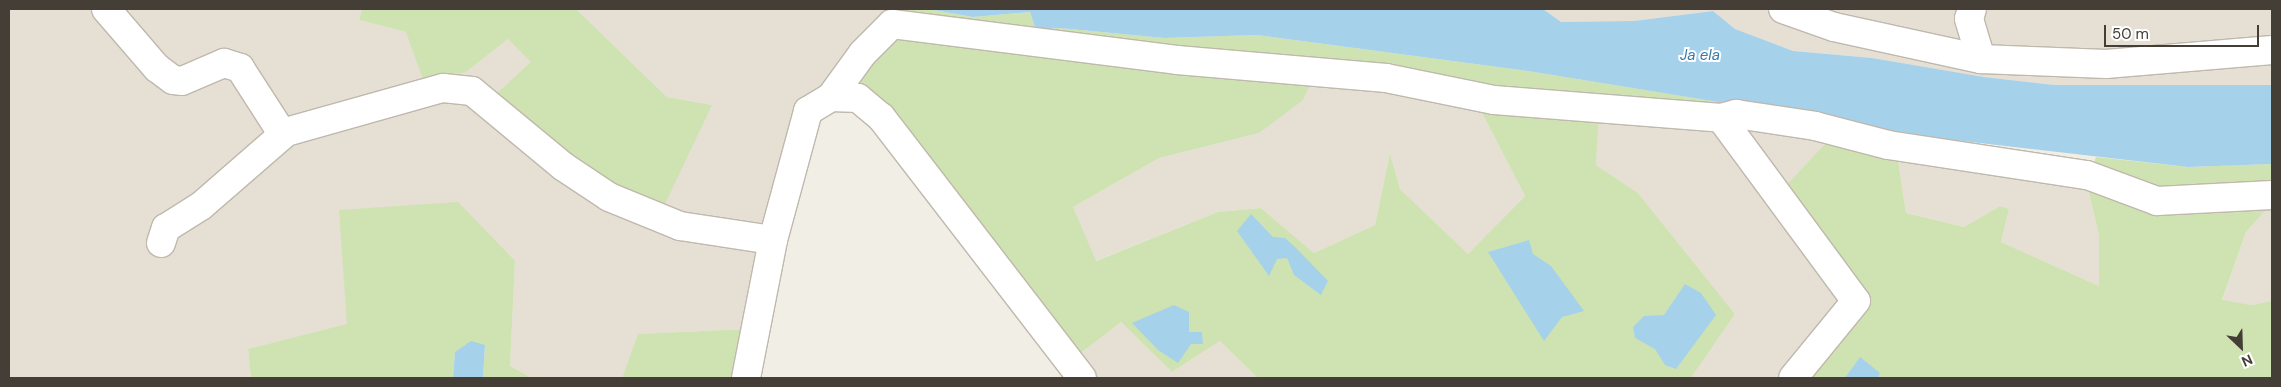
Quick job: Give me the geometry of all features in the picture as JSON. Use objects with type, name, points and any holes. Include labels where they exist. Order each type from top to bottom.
[{"type":"street","points":[[106,9],[157,68],[173,80],[182,81],[224,63],[240,68],[278,128],[286,132]]},
{"type":"street","points":[[1783,9],[1834,27],[1981,59],[2106,64],[2272,50]]},
{"type":"street","points":[[1972,9],[1969,19],[1981,59]]},
{"type":"street","points":[[746,378],[773,240],[808,112],[831,97],[863,53],[892,24],[1177,60],[1386,78],[1494,100],[1721,118],[1736,114],[1766,118],[1888,145],[2088,176],[2157,201],[2272,195]]},
{"type":"street","points":[[161,243],[166,228],[201,206],[286,132],[442,88],[472,91],[564,167],[609,197],[680,226],[773,240]]},
{"type":"street","points":[[831,97],[858,98],[881,117],[1082,378]]},
{"type":"street","points":[[1721,118],[1856,301],[1792,378]]},
{"type":"shaded area","points":[[9,9],[362,9],[359,20],[406,32],[466,72],[508,39],[532,62],[496,94],[712,105],[667,97],[576,9],[895,9],[826,84],[746,329],[638,334],[622,378],[532,378],[510,366],[515,261],[347,325],[248,349],[251,378],[9,378]]},
{"type":"shaded area","points":[[1543,9],[2272,9],[2272,85],[2054,85],[1984,77],[1872,58],[1793,51],[1735,29],[1713,11],[1634,21],[1561,22]]},
{"type":"shaded area","points":[[1311,82],[1375,86],[1479,107],[1525,196],[1468,254],[1400,189],[1390,155],[1375,225],[1314,253],[1261,208],[1218,212],[1095,261],[1073,207],[1159,158],[1259,133]]},
{"type":"shaded area","points":[[1599,115],[1738,122],[1826,143],[1850,300],[1782,378],[1691,378],[1735,314],[1638,193],[1596,165]]},
{"type":"shaded area","points":[[1897,154],[2087,185],[2099,235],[2099,286],[2001,242],[2009,209],[2000,206],[1964,227],[1906,213]]},
{"type":"shaded area","points":[[2272,203],[2272,301],[2251,305],[2222,301],[2246,232]]},
{"type":"shaded area","points":[[1121,322],[1172,372],[1220,341],[1258,378],[1094,378],[1077,356]]},
{"type":"green space","points":[[362,9],[576,9],[667,97],[712,105],[664,206],[587,173],[496,94],[531,62],[508,39],[466,72],[423,79],[406,32],[359,20]]},
{"type":"green space","points":[[896,9],[928,9],[973,17],[1030,12],[1036,30],[1060,28],[1164,38],[1257,35],[1528,71],[1726,103],[1713,110],[886,21]]},
{"type":"green space","points":[[896,29],[1311,82],[1303,100],[1259,133],[1159,158],[1073,207],[1096,261],[1218,212],[1261,208],[1314,253],[1375,225],[1390,154],[1400,189],[1468,254],[1525,196],[1479,107],[1599,115],[1596,165],[1638,193],[1735,314],[1691,378],[1258,378],[1220,341],[1172,372],[1121,322],[1077,356],[853,83]]},
{"type":"green space","points":[[1826,143],[1897,154],[1906,213],[1964,227],[2000,206],[2009,209],[2001,242],[2099,286],[2099,235],[2087,185],[2096,157],[2188,167],[2272,164],[2272,203],[2246,232],[2222,300],[2251,305],[2272,301],[2272,378],[1806,378],[1865,304],[1785,187]]},
{"type":"green space","points":[[458,202],[515,261],[510,366],[532,378],[483,378],[485,346],[455,352],[453,378],[251,378],[248,349],[347,324],[339,210]]},
{"type":"green space","points":[[746,329],[734,378],[622,378],[638,334]]},
{"type":"water","name":"Ja ela","points":[[928,9],[1543,9],[1561,22],[1634,21],[1713,11],[1735,29],[1793,51],[1872,58],[1984,77],[2054,85],[2272,85],[2272,164],[2188,167],[1945,139],[1528,71],[1257,35],[1164,38],[1060,28],[1036,30],[1030,12],[973,17]]},
{"type":"water","points":[[1251,214],[1273,237],[1285,238],[1328,281],[1321,295],[1294,275],[1287,258],[1277,259],[1269,276],[1237,231]]},
{"type":"water","points":[[1529,240],[1533,254],[1551,266],[1584,311],[1562,317],[1544,341],[1488,252]]},
{"type":"water","points":[[1685,284],[1701,293],[1716,315],[1676,369],[1665,365],[1655,349],[1635,338],[1633,327],[1644,316],[1664,315]]},
{"type":"water","points":[[1174,305],[1189,312],[1189,332],[1202,332],[1203,344],[1191,344],[1178,363],[1158,350],[1132,323]]},
{"type":"water","points":[[471,341],[485,345],[483,378],[453,378],[455,352]]},
{"type":"water","points":[[1860,357],[1880,373],[1878,378],[1845,378]]}]
